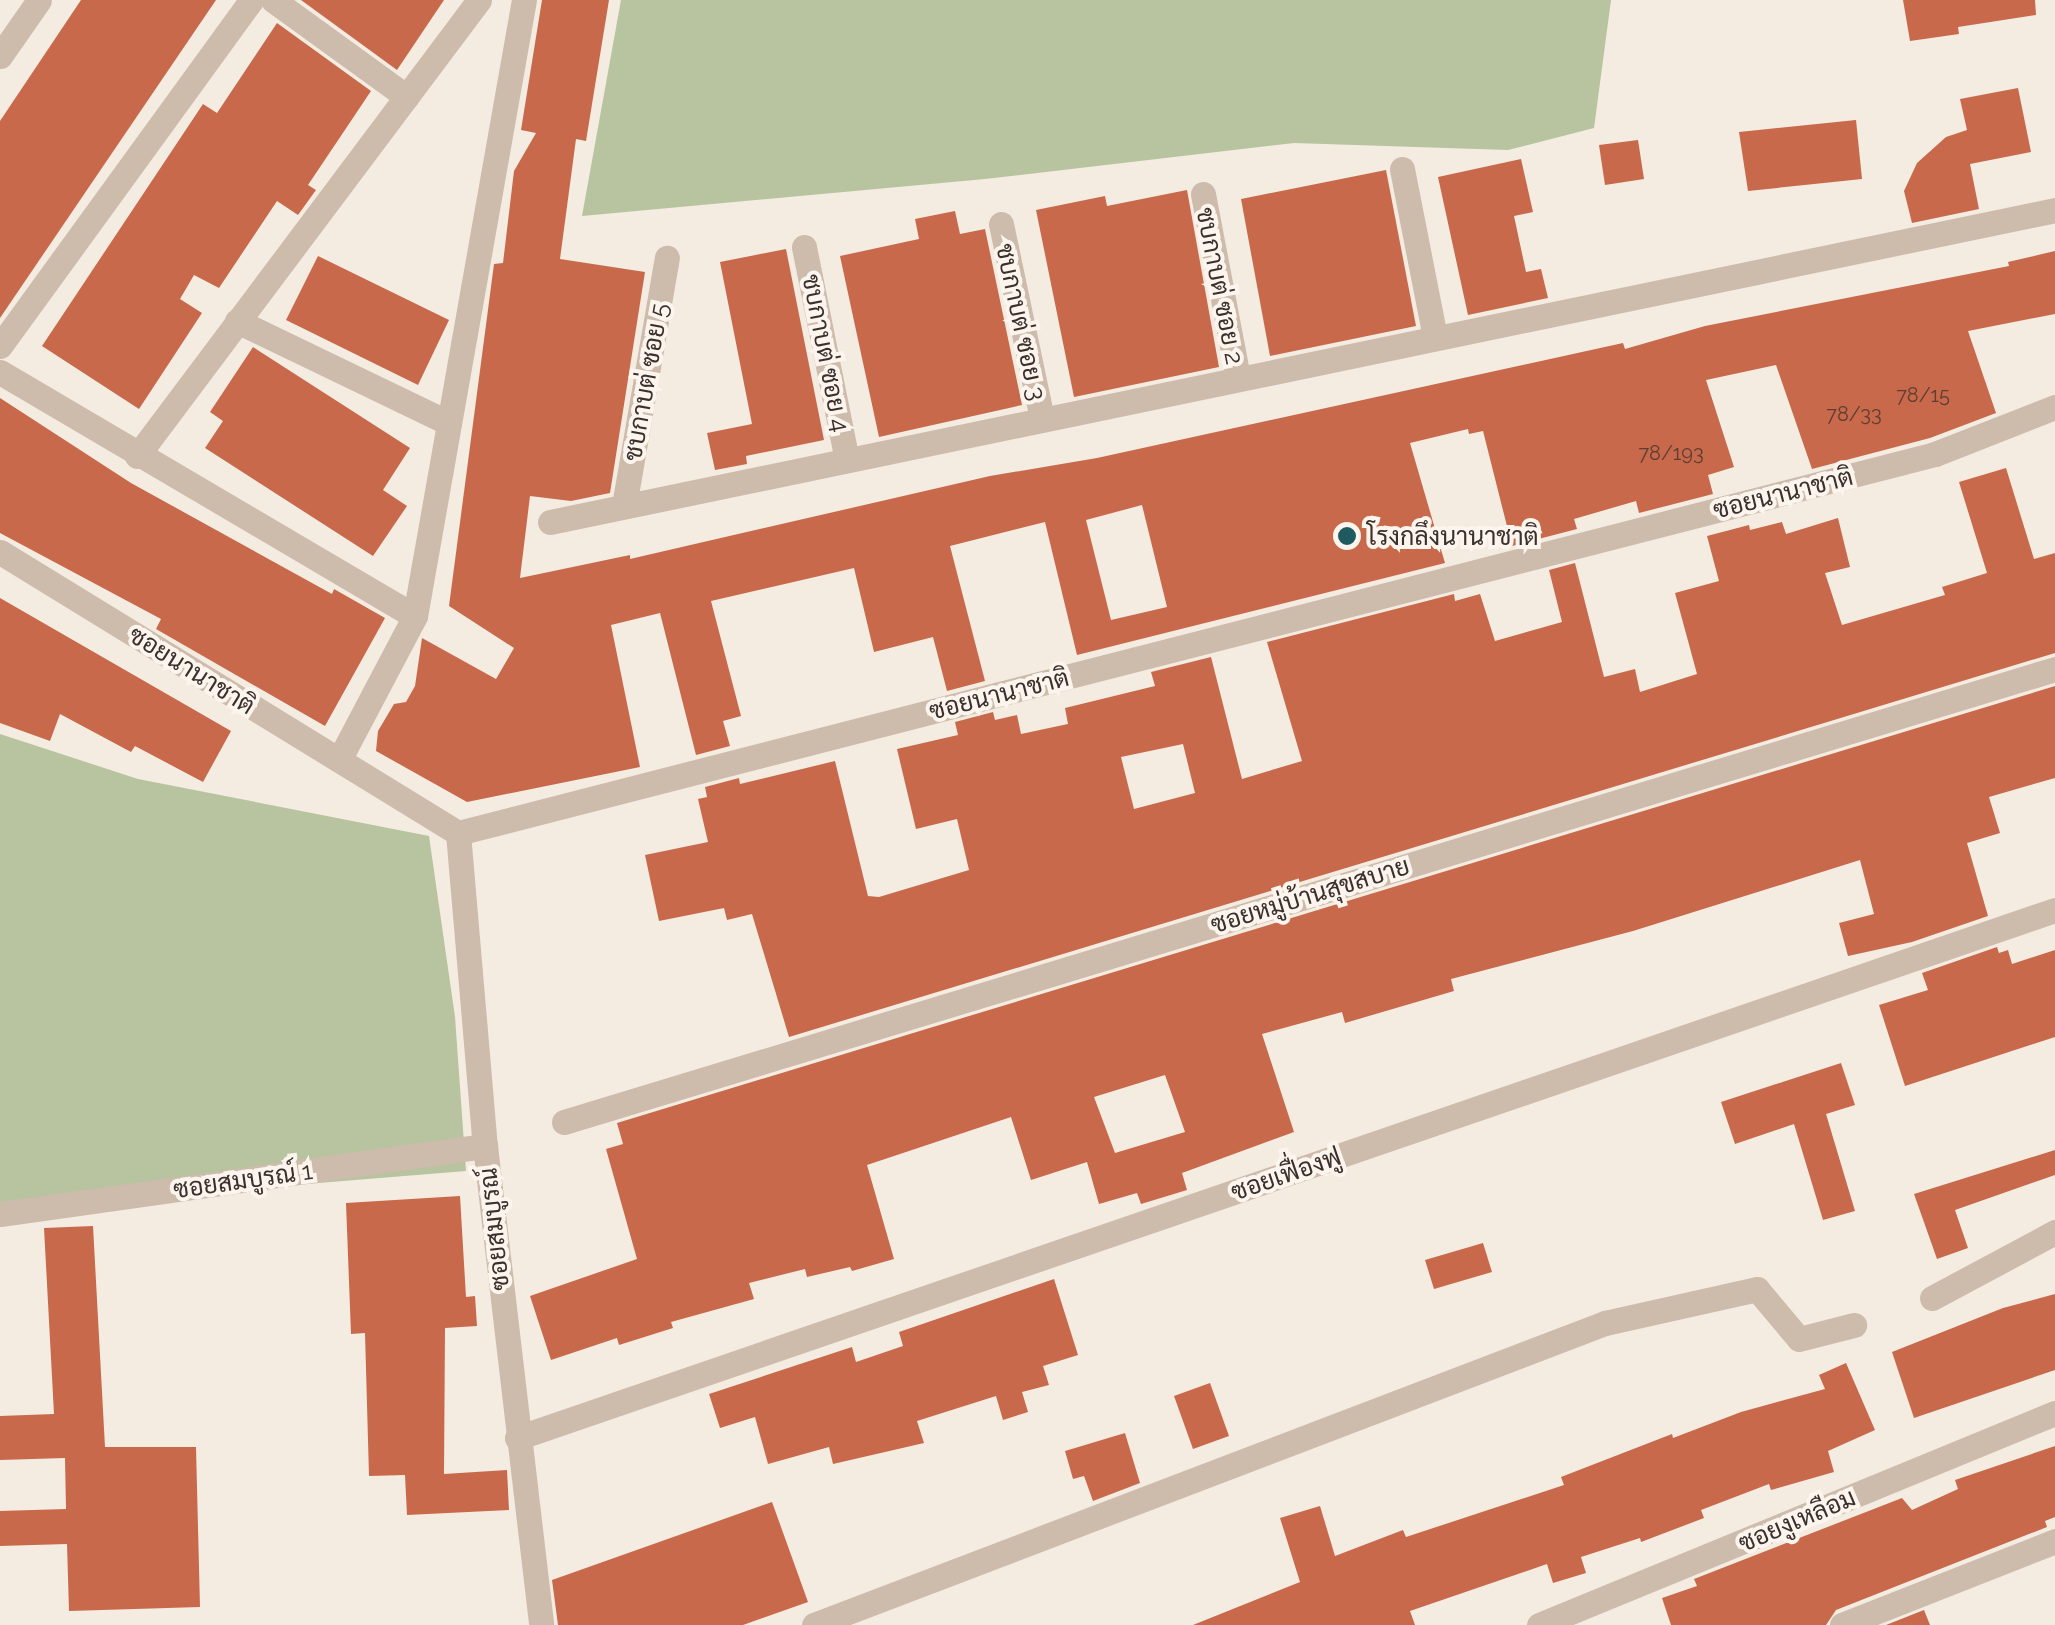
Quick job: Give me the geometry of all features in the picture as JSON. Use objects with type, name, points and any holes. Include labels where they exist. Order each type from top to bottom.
[{"type":"street","points":[[0,56],[40,0]]},
{"type":"street","points":[[0,346],[250,0]]},
{"type":"street","points":[[272,0],[406,97]]},
{"type":"street","points":[[137,456],[480,0]]},
{"type":"street","points":[[340,760],[416,616],[524,0]]},
{"type":"street","points":[[1402,169],[1435,336]]},
{"type":"street","name":"ชบกาบต่ ซอย 2","points":[[1203,194],[1238,378]]},
{"type":"street","points":[[550,522],[2055,210]]},
{"type":"street","name":"ชบกาบต่ ซอย 3","points":[[1001,224],[1042,419]]},
{"type":"street","name":"ชบกาบต่ ซอย 4","points":[[804,247],[848,460]]},
{"type":"street","name":"ชบกาบต่ ซอย 5","points":[[624,506],[667,258]]},
{"type":"street","points":[[237,321],[449,423]]},
{"type":"street","points":[[0,372],[137,456],[416,616]]},
{"type":"street","name":"ซอยนานาชาติ","points":[[0,552],[458,833],[1935,454],[2055,407]]},
{"type":"street","name":"ซอยหมู่บ้านสุขสบาย","points":[[564,1122],[2055,669]]},
{"type":"street","name":"ซอยสมบูรณ์","points":[[458,833],[485,1146],[541,1625]]},
{"type":"street","name":"ซอยเฟื่องฟู","points":[[517,1438],[2055,910]]},
{"type":"street","name":"ซอยสมบูรณ์ 1","points":[[0,1214],[485,1146]]},
{"type":"street","points":[[1932,1298],[2055,1232]]},
{"type":"street","points":[[814,1625],[1605,1323],[1756,1289],[1799,1339],[1854,1324]]},
{"type":"street","name":"ซอยงูเหลือม","points":[[1539,1625],[2055,1413]]},
{"type":"street","points":[[1842,1625],[2055,1541]]},
{"type":"green space","points":[[621,0],[1611,0],[1594,128],[1508,150],[1294,143],[985,179],[582,216]]},
{"type":"green space","points":[[0,734],[138,779],[429,836],[455,1017],[466,1171],[0,1209]]},
{"type":"building","points":[[81,0],[216,0],[0,318],[0,121]]},
{"type":"building","points":[[301,0],[444,0],[397,70]]},
{"type":"building","points":[[542,0],[609,0],[586,141],[576,139],[560,259],[645,272],[610,493],[571,501],[530,496],[520,578],[630,555],[630,559],[990,476],[1097,458],[1623,343],[1625,349],[1705,326],[2009,266],[2008,262],[2055,251],[2055,314],[1968,331],[1996,413],[1930,438],[1812,469],[1776,365],[1706,380],[1734,467],[1708,475],[1713,494],[1639,513],[1636,501],[1574,519],[1577,529],[1512,546],[1483,431],[1469,434],[1468,429],[1410,443],[1445,563],[1077,655],[1045,522],[950,546],[985,681],[947,691],[933,637],[874,652],[854,568],[711,601],[741,716],[723,721],[730,746],[696,755],[660,613],[611,625],[640,767],[467,802],[376,751],[378,731],[394,704],[406,702],[415,686],[422,638],[496,679],[514,648],[449,606],[494,264],[503,263],[514,171],[536,133],[521,130]],"holes":[[[1142,505],[1167,607],[1111,620],[1086,520]]]},
{"type":"building","points":[[1903,0],[2035,0],[2036,15],[1958,27],[1959,34],[1910,41]]},
{"type":"building","points":[[277,23],[371,91],[308,185],[316,190],[298,215],[277,201],[219,288],[194,275],[180,299],[202,313],[139,409],[42,346],[203,104],[217,113]]},
{"type":"building","points":[[2018,88],[2031,152],[1970,164],[1979,209],[1912,223],[1904,191],[1917,163],[1946,137],[1967,130],[1960,99]]},
{"type":"building","points":[[1856,120],[1862,179],[1748,191],[1739,132]]},
{"type":"building","points":[[1638,140],[1644,179],[1605,185],[1599,145]]},
{"type":"building","points":[[1521,159],[1533,212],[1514,216],[1526,272],[1541,269],[1548,298],[1468,315],[1438,177]]},
{"type":"building","points":[[1386,170],[1416,326],[1270,356],[1241,199]]},
{"type":"building","points":[[1187,190],[1219,367],[1074,397],[1036,210],[1105,196],[1107,206]]},
{"type":"building","points":[[955,211],[960,234],[985,229],[1022,405],[879,437],[840,256],[919,239],[915,219]]},
{"type":"building","points":[[786,249],[824,440],[746,456],[747,464],[715,470],[707,433],[752,424],[720,262]]},
{"type":"building","points":[[318,256],[449,320],[418,385],[286,320]]},
{"type":"building","points":[[253,347],[410,448],[383,490],[407,506],[373,556],[205,448],[223,421],[210,412]]},
{"type":"building","points":[[0,398],[131,483],[332,594],[334,589],[385,618],[325,726],[156,629],[161,619],[0,533]]},
{"type":"building","points":[[2006,468],[2034,559],[2055,553],[2055,653],[789,1037],[752,914],[727,920],[724,908],[659,921],[645,855],[708,842],[698,799],[707,797],[705,787],[739,778],[740,784],[835,761],[868,896],[879,897],[969,870],[957,819],[916,829],[897,749],[958,735],[955,722],[993,712],[995,720],[1017,715],[1021,734],[1068,724],[1065,708],[1155,686],[1151,672],[1211,657],[1242,779],[1302,761],[1267,642],[1454,594],[1455,601],[1480,594],[1495,641],[1562,622],[1549,570],[1575,563],[1604,677],[1635,669],[1640,692],[1697,674],[1675,593],[1719,581],[1707,536],[1749,525],[1750,530],[1782,522],[1786,534],[1838,518],[1850,567],[1825,573],[1842,625],[1945,595],[1942,587],[1987,573],[1959,482]],"holes":[[[1183,744],[1195,793],[1134,809],[1121,757]]]},
{"type":"building","points":[[0,598],[231,731],[203,782],[135,746],[131,752],[60,714],[50,741],[0,723]]},
{"type":"building","points":[[2055,686],[2055,778],[1989,797],[2000,833],[1967,843],[1988,916],[1912,942],[1848,956],[1839,923],[1874,914],[1860,860],[1633,931],[1451,979],[1454,991],[1345,1023],[1342,1012],[1262,1034],[1294,1132],[1182,1173],[1187,1190],[1141,1204],[1137,1193],[1099,1204],[1087,1162],[1031,1180],[1011,1117],[867,1165],[894,1259],[852,1271],[850,1267],[807,1277],[805,1269],[749,1283],[754,1299],[671,1322],[673,1328],[619,1345],[617,1338],[551,1360],[530,1296],[637,1259],[606,1149],[623,1144],[617,1123]],"holes":[[[1165,1075],[1185,1132],[1115,1153],[1094,1097]]]},
{"type":"building","points":[[1997,947],[1999,953],[2008,950],[2012,964],[2055,950],[2055,1037],[1905,1086],[1879,1005],[1928,990],[1922,973]]},
{"type":"building","points":[[1841,1063],[1855,1105],[1826,1114],[1855,1211],[1823,1220],[1794,1124],[1735,1144],[1721,1102]]},
{"type":"building","points":[[2055,1150],[2055,1175],[1955,1210],[1968,1248],[1937,1259],[1914,1194]]},
{"type":"building","points":[[460,1196],[466,1297],[475,1296],[477,1326],[445,1328],[444,1474],[507,1470],[509,1510],[407,1515],[405,1475],[369,1476],[365,1333],[351,1334],[346,1203]]},
{"type":"building","points":[[93,1226],[105,1447],[196,1447],[200,1607],[69,1611],[67,1544],[0,1546],[0,1511],[66,1509],[65,1458],[0,1460],[0,1416],[54,1414],[44,1228]]},
{"type":"building","points":[[1483,1243],[1492,1272],[1434,1289],[1425,1260]]},
{"type":"building","points":[[1054,1279],[1078,1355],[1043,1366],[1049,1385],[1022,1392],[1028,1412],[1003,1420],[996,1396],[917,1421],[924,1443],[833,1464],[829,1447],[768,1464],[755,1417],[720,1428],[709,1394],[852,1347],[856,1362],[903,1346],[899,1332]]},
{"type":"building","points":[[2055,1294],[2055,1370],[1914,1418],[1892,1352],[2003,1308]]},
{"type":"building","points":[[1846,1363],[1875,1430],[1828,1451],[1834,1472],[1771,1490],[1769,1484],[1701,1510],[1704,1518],[1641,1542],[1640,1538],[1581,1557],[1586,1573],[1553,1583],[1547,1564],[1410,1611],[1415,1625],[1193,1625],[1300,1582],[1280,1518],[1320,1506],[1335,1556],[1403,1530],[1406,1537],[1564,1485],[1561,1477],[1672,1434],[1673,1438],[1741,1412],[1825,1389],[1819,1375]]},
{"type":"building","points":[[1210,1383],[1229,1436],[1193,1449],[1174,1396]]},
{"type":"building","points":[[1125,1433],[1140,1483],[1093,1501],[1084,1476],[1073,1479],[1065,1451]]},
{"type":"building","points":[[2055,1446],[2055,1517],[2045,1521],[2047,1527],[1836,1610],[1826,1625],[1671,1625],[1662,1598],[1697,1586],[1694,1579],[1902,1498],[1912,1510],[1958,1489],[1955,1480]]},
{"type":"building","points":[[772,1502],[808,1602],[743,1625],[558,1625],[552,1580]]},
{"type":"building","points":[[1924,1610],[1930,1625],[1886,1625]]},
{"type":"place","name":"โรงกลึงนานาชาติ","points":[[1347,536]]}]
